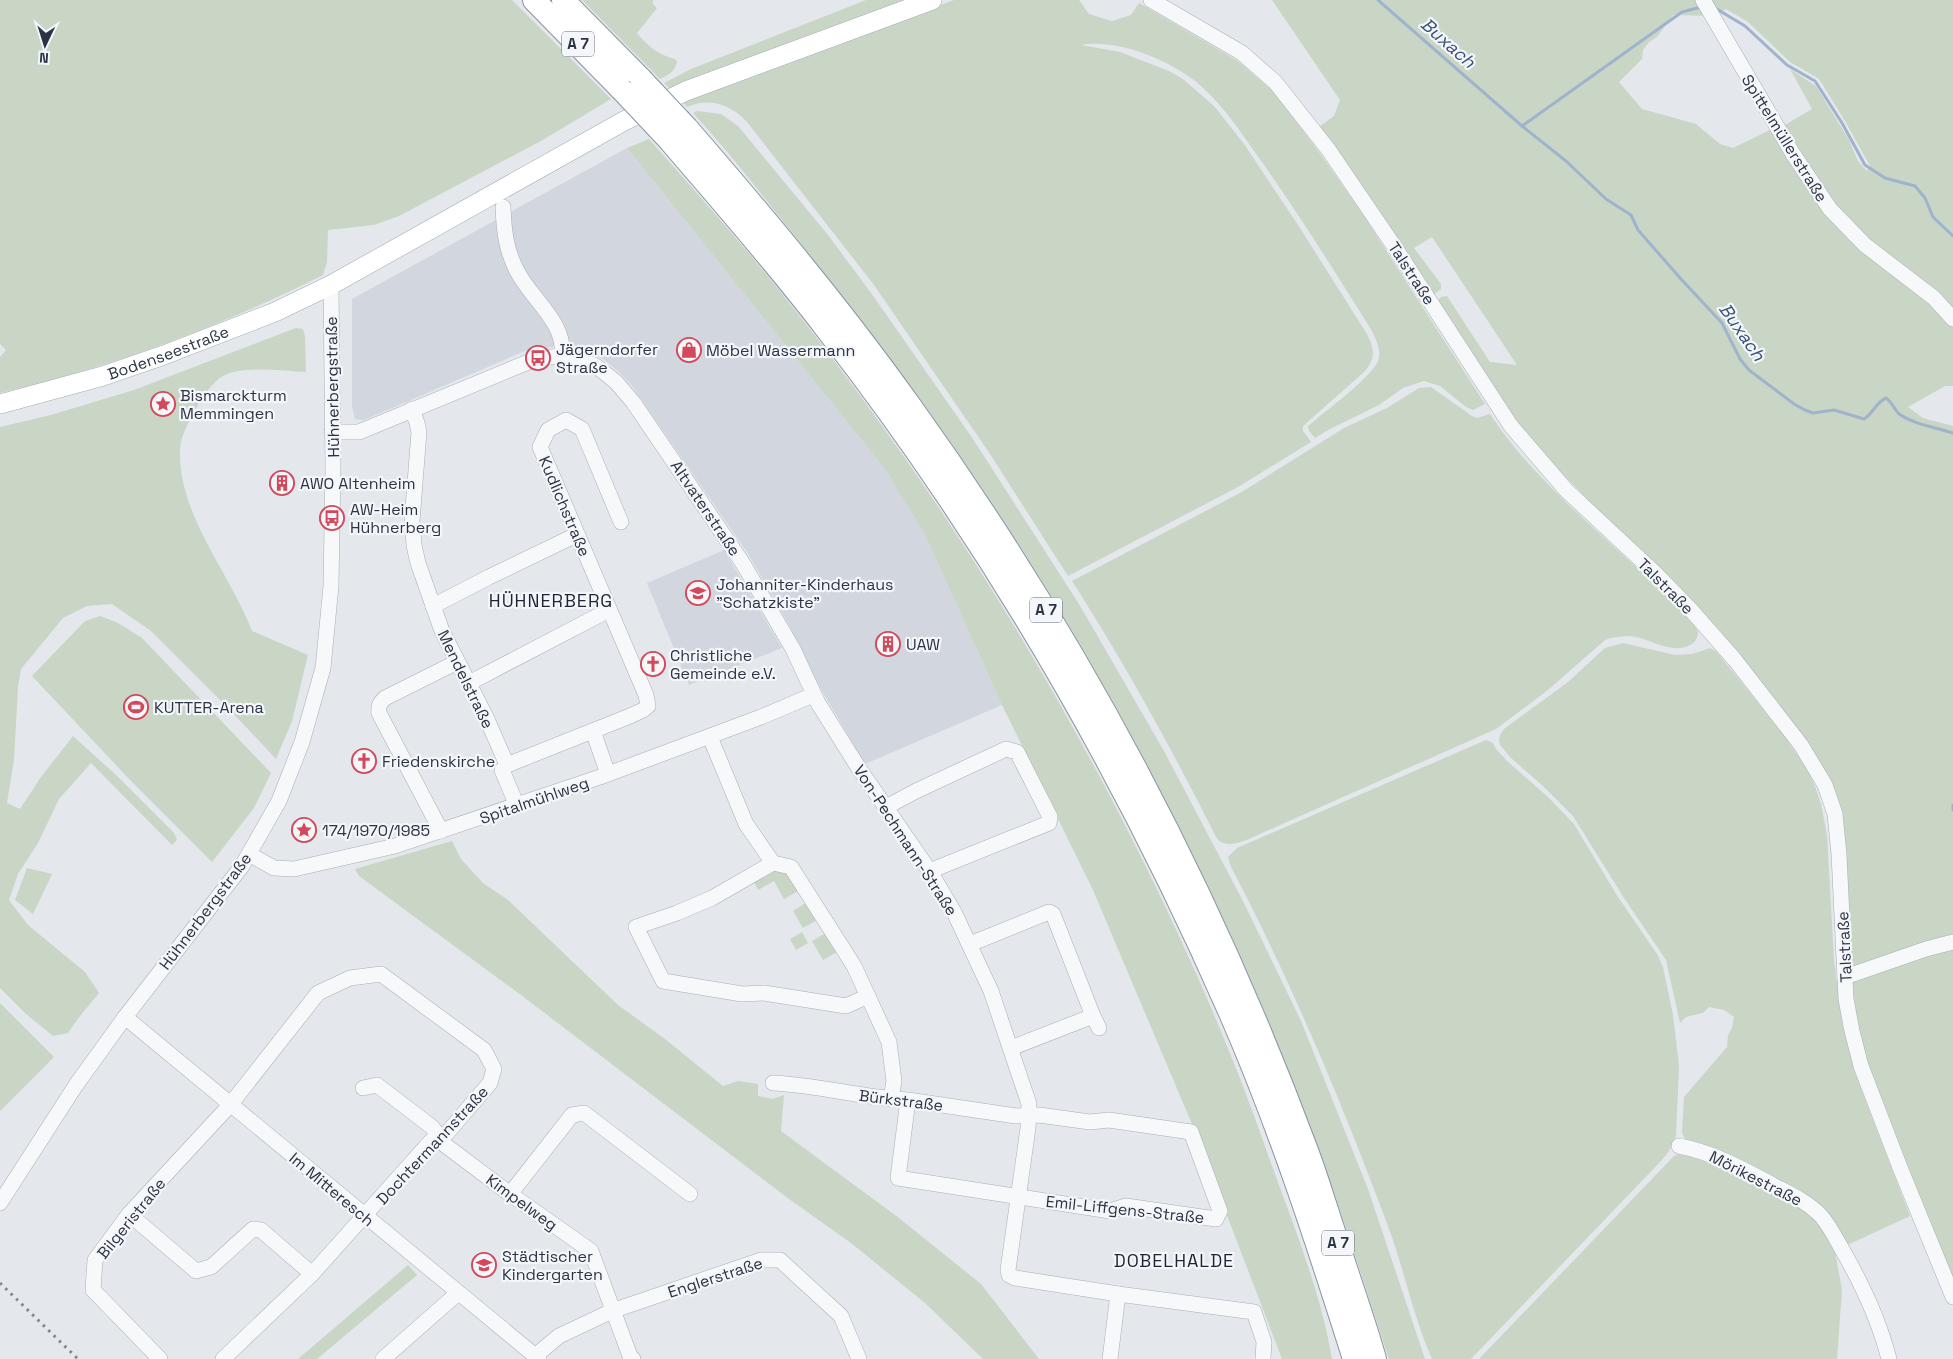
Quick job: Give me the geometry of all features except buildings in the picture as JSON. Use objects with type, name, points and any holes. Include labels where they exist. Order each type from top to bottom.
[{"type":"highway","name":"A 7","points":[[534,0],[631,84]]},
{"type":"highway","name":"A 7","points":[[564,0],[631,84],[678,135],[757,209],[834,303],[912,408],[985,513],[1055,624],[1104,708],[1200,894],[1250,1008],[1307,1150],[1375,1359]]},
{"type":"highway","name":"A 7","points":[[678,135],[740,222],[824,326],[902,431],[976,538],[1046,652],[1094,736],[1142,826],[1230,1014],[1270,1112],[1354,1359]]},
{"type":"main road","name":"Bodenseestraße","points":[[0,404],[103,376],[164,355],[275,312],[331,285],[624,121],[677,95],[932,0]]},
{"type":"street","name":"Talstraße","points":[[1151,0],[1242,53],[1276,82],[1328,149],[1394,246],[1511,426],[1566,490],[1656,574],[1691,610],[1735,660],[1801,745],[1824,785],[1835,814],[1849,1017],[1861,1066],[1953,1298]]},
{"type":"street","name":"Spittelmüllerstraße","points":[[1703,0],[1792,154],[1830,209],[1865,245],[1934,298],[1953,319]]},
{"type":"street","points":[[332,432],[359,432],[523,363],[538,358],[562,356],[563,348],[556,327],[518,274],[508,252],[504,230],[503,207]]},
{"type":"street","name":"Hühnerbergstraße","points":[[0,1203],[76,1085],[125,1017],[234,878],[279,801],[291,774],[308,726],[322,668],[331,586],[331,285]]},
{"type":"street","name":"Altvaterstraße","points":[[562,356],[585,361],[596,366],[616,382],[632,402],[742,562],[793,649],[813,695]]},
{"type":"street","name":"Mendelstraße","points":[[412,410],[419,432],[412,521],[418,563],[442,631],[456,662],[486,717],[506,765],[502,770],[517,806]]},
{"type":"street","name":"Kudlichstraße","points":[[593,731],[643,710],[648,706],[646,695],[540,447],[548,430],[566,420],[582,429],[620,522]]},
{"type":"street","points":[[433,606],[489,576],[576,535]]},
{"type":"street","points":[[469,683],[609,610]]},
{"type":"street","points":[[441,831],[379,713],[378,707],[385,698],[456,662]]},
{"type":"street","name":"Spitalmühlweg","points":[[249,854],[274,868],[294,869],[395,846],[608,774],[710,737],[813,695]]},
{"type":"street","name":"Von-Pechmann-Straße","points":[[813,695],[858,767],[931,873],[954,912],[991,991],[1011,1048],[1029,1104],[1030,1116],[1008,1270],[1009,1275],[1015,1278],[1118,1294]]},
{"type":"street","points":[[506,765],[593,731],[608,774]]},
{"type":"street","points":[[710,737],[746,824],[773,863]]},
{"type":"street","points":[[886,807],[1006,749],[1017,752],[1050,817],[1050,824],[937,868],[931,873]]},
{"type":"street","points":[[868,996],[846,1006],[764,993],[742,994],[663,981],[636,927],[677,913],[712,898],[773,863],[791,867],[854,966],[868,996],[889,1042],[894,1080],[891,1099]]},
{"type":"street","points":[[970,944],[1049,912],[1053,914],[1096,1022],[1011,1048]]},
{"type":"street","points":[[1845,977],[1926,949],[1953,942]]},
{"type":"street","name":"Dochtermannstraße","points":[[230,1105],[318,993],[350,978],[382,974],[484,1050],[494,1069],[490,1083],[447,1133],[431,1142],[365,1217]]},
{"type":"street","name":"Im Mitteresch","points":[[125,1017],[537,1357]]},
{"type":"street","name":"Bürkstraße","points":[[773,1083],[795,1084],[891,1099],[1016,1116],[1030,1116]]},
{"type":"street","name":"Kimpelweg","points":[[362,1088],[377,1085],[432,1127],[445,1145],[591,1251],[612,1311],[630,1356],[633,1359]]},
{"type":"street","points":[[908,1100],[898,1178],[1018,1196]]},
{"type":"street","name":"Bilgeristraße","points":[[160,1359],[93,1290],[95,1260],[129,1214],[230,1105]]},
{"type":"street","points":[[510,1194],[572,1115],[584,1113],[690,1194]]},
{"type":"street","name":"Emil-Liffgens-Straße","points":[[1018,1196],[1110,1210],[1126,1206],[1216,1219],[1220,1211],[1192,1132],[1110,1120],[1090,1122],[1039,1115],[1030,1116]]},
{"type":"street","name":"Mörikestraße","points":[[1678,1146],[1704,1152],[1747,1171],[1796,1197],[1821,1216],[1829,1225],[1862,1284],[1882,1331],[1888,1359]]},
{"type":"street","points":[[129,1214],[196,1271],[211,1268],[253,1229],[261,1230],[312,1274]]},
{"type":"street","points":[[223,1359],[312,1274],[365,1217]]},
{"type":"street","name":"Englerstraße","points":[[537,1357],[559,1336],[612,1311],[761,1260],[780,1260],[841,1316],[859,1359]]},
{"type":"street","points":[[383,1359],[458,1293]]},
{"type":"street","points":[[1110,1359],[1118,1294],[1254,1312],[1264,1342],[1263,1359]]},
{"type":"shaded area","points":[[627,148],[885,469],[926,537],[1002,705],[865,764],[812,674],[790,627],[749,555],[632,386],[603,359],[584,350],[566,345],[525,351],[364,420],[355,419],[352,407],[352,299]]},
{"type":"shaded area","points":[[724,550],[782,648],[689,685],[647,583]]},
{"type":"green space","points":[[0,0],[512,0],[611,99],[541,141],[399,216],[374,225],[328,230],[327,262],[323,275],[292,290],[199,331],[135,354],[61,378],[0,393],[0,357],[6,350],[0,344]]},
{"type":"green space","points":[[582,0],[653,0],[653,4],[657,8],[637,33],[654,49],[663,55],[675,59],[677,62],[673,71],[660,79]]},
{"type":"green space","points":[[866,0],[916,0],[672,91],[664,83],[691,69]]},
{"type":"green space","points":[[954,0],[1079,0],[1089,14],[1112,21],[1131,15],[1139,3],[1238,61],[1273,91],[1319,152],[1362,213],[1485,404],[1473,410],[1466,407],[1440,386],[1424,381],[1403,388],[1379,405],[1315,438],[1309,431],[1308,426],[1357,385],[1374,368],[1378,361],[1379,349],[1372,331],[1278,185],[1234,123],[1200,85],[1175,68],[1144,53],[1111,45],[1081,45],[1120,52],[1169,71],[1183,79],[1214,106],[1244,144],[1298,225],[1367,334],[1372,345],[1373,354],[1370,363],[1363,373],[1303,426],[1303,431],[1311,442],[1238,487],[1068,576],[988,451],[874,285],[747,122],[734,111],[720,104],[704,103],[687,107],[681,100]]},
{"type":"green space","points":[[1272,0],[1953,0],[1953,314],[1942,301],[1917,279],[1851,228],[1822,192],[1780,128],[1812,109],[1790,69],[1816,86],[1849,140],[1858,161],[1867,171],[1870,166],[1819,79],[1790,62],[1748,22],[1726,9],[1716,16],[1673,15],[1657,37],[1649,42],[1643,50],[1642,59],[1619,82],[1642,109],[1696,124],[1720,144],[1733,148],[1774,128],[1803,175],[1835,219],[1861,245],[1922,292],[1953,326],[1953,386],[1945,386],[1908,407],[1923,418],[1953,426],[1953,938],[1908,950],[1858,968],[1850,967],[1847,948],[1838,813],[1834,796],[1812,752],[1764,688],[1708,621],[1533,444],[1507,411],[1437,301],[1441,297],[1447,296],[1490,362],[1517,365],[1432,237],[1414,248],[1441,284],[1441,289],[1433,295],[1319,127],[1334,116],[1340,100]]},
{"type":"green space","points":[[697,111],[721,114],[738,126],[828,235],[874,297],[973,439],[1079,604],[1164,751],[1244,903],[1301,1021],[1368,1189],[1425,1359],[1389,1359],[1323,1164],[1289,1072],[1264,1012],[1170,810],[1118,712],[1004,523],[942,431],[808,253],[737,164],[693,113]]},
{"type":"green space","points":[[649,139],[767,275],[885,430],[979,569],[1065,714],[1106,788],[1144,863],[1178,933],[1225,1040],[1304,1253],[1327,1332],[1332,1359],[1282,1359],[1192,1124],[1093,890],[1002,705],[926,537],[885,469],[627,148]]},
{"type":"green space","points":[[296,328],[303,329],[305,337],[306,372],[252,370],[223,376],[210,387],[200,401],[185,429],[180,450],[187,498],[196,521],[243,609],[252,631],[308,655],[292,721],[276,759],[151,631],[112,604],[87,606],[63,618],[21,669],[18,687],[14,760],[7,803],[20,809],[41,777],[73,736],[116,775],[174,833],[177,840],[172,845],[91,763],[59,799],[38,843],[18,874],[9,900],[28,925],[85,972],[99,993],[68,1033],[53,1036],[26,1014],[0,988],[0,427],[51,415],[134,390]]},
{"type":"green space","points":[[1431,387],[1472,416],[1477,418],[1490,414],[1504,435],[1539,475],[1685,615],[1698,632],[1696,639],[1694,643],[1683,648],[1668,647],[1631,636],[1605,640],[1548,690],[1496,729],[1249,839],[1234,844],[1221,842],[1216,837],[1129,675],[1072,581],[1240,493],[1344,428],[1387,408],[1419,388]]},
{"type":"green space","name":"KUTTER-Arena","points":[[100,616],[118,623],[142,638],[271,773],[254,808],[212,862],[131,781],[32,676],[85,621]]},
{"type":"green space","points":[[1623,643],[1675,655],[1692,654],[1710,648],[1716,651],[1782,733],[1807,769],[1815,786],[1821,804],[1827,835],[1834,960],[1843,1027],[1860,1086],[1910,1216],[1843,1247],[1827,1220],[1685,1139],[1682,1133],[1684,1097],[1727,1047],[1728,1035],[1732,1028],[1734,1017],[1724,1010],[1709,1007],[1703,1013],[1686,1017],[1680,1023],[1666,960],[1624,898],[1573,816],[1511,758],[1500,745],[1500,735],[1504,729],[1568,682],[1605,648]]},
{"type":"green space","points":[[1486,740],[1493,743],[1507,761],[1547,796],[1574,824],[1618,897],[1657,954],[1663,967],[1673,1015],[1679,1065],[1676,1136],[1669,1151],[1662,1160],[1471,1359],[1432,1359],[1419,1326],[1388,1226],[1353,1134],[1295,999],[1231,867],[1228,857],[1237,848]]},
{"type":"green space","points":[[452,841],[461,859],[483,883],[508,900],[618,1005],[665,1039],[723,1086],[738,1081],[758,1084],[758,1096],[772,1099],[784,1095],[781,1131],[899,1218],[981,1284],[1039,1359],[983,1359],[925,1303],[851,1243],[789,1199],[521,995],[359,876],[355,869]]},
{"type":"green space","points":[[27,868],[52,874],[33,914],[15,900]]},
{"type":"green space","points":[[783,868],[798,891],[784,899],[774,881],[758,890],[754,882]]},
{"type":"green space","points":[[807,902],[817,920],[803,928],[793,911]]},
{"type":"green space","points":[[802,932],[808,943],[796,950],[790,939]]},
{"type":"green space","points":[[826,933],[837,952],[823,960],[812,941]]},
{"type":"green space","points":[[1953,946],[1953,1285],[1877,1094],[1856,1024],[1852,984],[1855,978]]},
{"type":"green space","points":[[0,1003],[54,1057],[0,1111]]},
{"type":"green space","points":[[1692,1151],[1809,1208],[1840,1249],[1835,1252],[1842,1290],[1837,1359],[1479,1359],[1673,1157],[1681,1152]]},
{"type":"green space","points":[[408,1265],[417,1275],[317,1359],[298,1359]]},
{"type":"waterway","name":"Buxach","points":[[1378,0],[1522,126],[1566,161],[1606,199],[1631,215],[1638,230],[1722,323],[1740,359],[1749,370],[1794,404],[1813,413],[1834,410],[1864,419],[1886,398],[1899,414],[1905,418],[1953,433]]},
{"type":"waterway","name":"Buxach","points":[[1522,126],[1682,12],[1701,7]]},
{"type":"waterway","name":"Buxach","points":[[1715,8],[1745,26],[1787,65],[1815,81],[1842,123],[1865,165],[1885,178],[1915,186],[1925,198],[1933,217],[1953,236]]},
{"type":"waterway","name":"Buxach","points":[[1953,805],[1953,810]]},
{"type":"railway","points":[[0,1283],[78,1359]]},
{"type":"place","name":"Möbel Wassermann","points":[[689,350]]},
{"type":"place","name":"Jägerndorfer Straße","points":[[538,358]]},
{"type":"place","name":"Bismarckturm Memmingen","points":[[163,404]]},
{"type":"place","name":"AWO Altenheim","points":[[282,483]]},
{"type":"place","name":"AW-Heim Hühnerberg","points":[[332,518]]},
{"type":"place","name":"Johanniter-Kinderhaus \"Schatzkiste\"","points":[[698,593]]},
{"type":"place","name":"UAW","points":[[888,644]]},
{"type":"place","name":"Christliche Gemeinde e.V.","points":[[653,664]]},
{"type":"place","name":"KUTTER-Arena","points":[[136,707]]},
{"type":"place","name":"Friedenskirche","points":[[364,761]]},
{"type":"place","name":"174/1970/1985","points":[[304,830]]},
{"type":"place","name":"Städtischer Kindergarten","points":[[484,1265]]},
{"type":"district","name":"HÜHNERBERG","points":[[551,601]]},
{"type":"district","name":"DOBELHALDE","points":[[1174,1261]]}]
